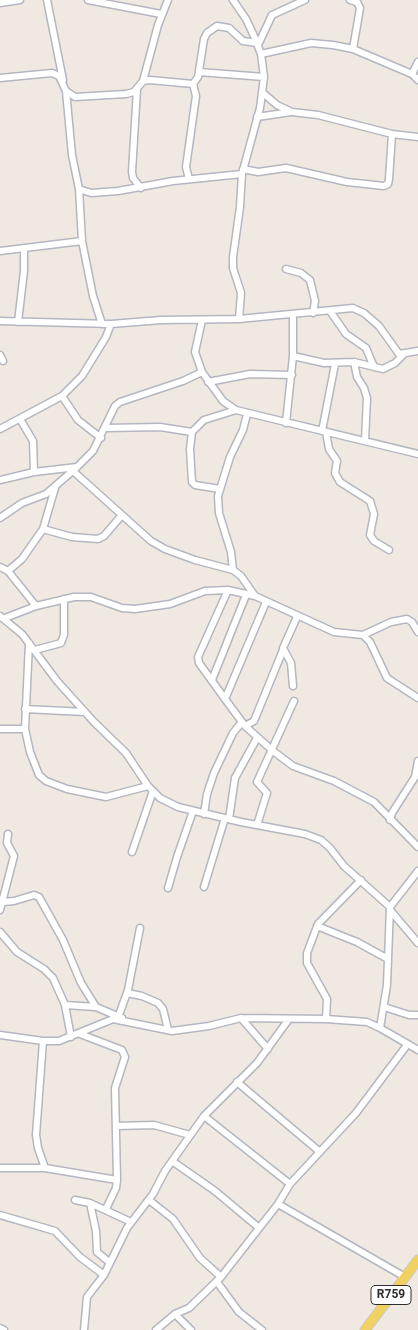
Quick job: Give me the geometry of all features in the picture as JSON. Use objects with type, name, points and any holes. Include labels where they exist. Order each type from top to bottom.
[{"type":"main road","name":"R759","points":[[365,1330],[404,1277],[417,1264]]},
{"type":"street","points":[[0,3],[20,0]]},
{"type":"street","points":[[47,0],[66,91],[72,155],[80,198],[82,242],[93,296],[102,324]]},
{"type":"street","points":[[88,0],[161,14]]},
{"type":"street","points":[[66,91],[80,98],[126,94],[137,89],[143,81],[161,14],[168,0]]},
{"type":"street","points":[[233,0],[246,19],[257,44],[261,54],[264,77],[258,117],[242,172],[240,207],[233,257],[233,268],[241,293],[239,319]]},
{"type":"street","points":[[257,44],[272,16],[304,0]]},
{"type":"street","points":[[350,0],[357,2],[360,8],[353,49]]},
{"type":"street","points":[[193,84],[199,72],[204,39],[212,28],[225,26],[238,39],[257,44]]},
{"type":"street","points":[[261,54],[311,43],[353,49],[412,74],[418,80]]},
{"type":"street","points":[[412,74],[418,62]]},
{"type":"street","points":[[199,72],[264,77]]},
{"type":"street","points":[[0,78],[52,73],[63,81]]},
{"type":"street","points":[[143,81],[161,80],[193,84]]},
{"type":"street","points":[[189,179],[186,167],[196,96],[193,84]]},
{"type":"street","points":[[137,89],[132,172],[133,178],[141,188]]},
{"type":"street","points":[[263,93],[277,105],[292,112]]},
{"type":"street","points":[[258,117],[292,112],[318,115],[392,134],[418,137]]},
{"type":"street","points":[[80,198],[91,193],[141,188],[242,172],[286,168],[347,182],[384,186],[389,182],[392,134]]},
{"type":"street","points":[[79,189],[91,193]]},
{"type":"street","points":[[0,251],[82,242]]},
{"type":"street","points":[[18,322],[24,272],[24,248]]},
{"type":"street","points":[[286,269],[301,273],[310,280],[315,301],[313,312]]},
{"type":"street","points":[[315,301],[327,311],[346,334],[366,348],[374,368]]},
{"type":"street","points":[[0,321],[111,324],[162,320],[239,319],[353,308],[359,310],[387,335],[396,352],[403,355]]},
{"type":"street","points":[[286,423],[292,375],[293,314]]},
{"type":"street","points":[[202,320],[195,352],[202,372],[224,401],[236,410],[418,454]]},
{"type":"street","points":[[0,430],[62,396],[82,376],[106,337],[111,324]]},
{"type":"street","points":[[293,356],[335,364],[354,362],[374,368],[388,367],[403,355],[418,351]]},
{"type":"street","points":[[354,362],[356,377],[366,392],[365,441]]},
{"type":"street","points":[[335,364],[324,432],[329,450],[337,461],[335,472],[340,482],[370,501],[374,514],[370,535],[374,541],[390,550]]},
{"type":"street","points":[[0,518],[22,503],[46,494],[90,456],[106,428],[115,406],[120,402],[183,381],[202,372]]},
{"type":"street","points":[[208,382],[250,374],[292,375]]},
{"type":"street","points":[[62,396],[78,420],[101,438]]},
{"type":"street","points":[[220,489],[195,486],[192,482],[190,449],[192,432],[204,420],[236,410]]},
{"type":"street","points":[[233,570],[231,552],[219,513],[218,496],[230,457],[243,430],[247,414]]},
{"type":"street","points":[[20,419],[33,441],[34,472]]},
{"type":"street","points":[[106,428],[160,427],[192,432]]},
{"type":"street","points":[[0,480],[34,472],[75,469],[151,541],[165,549],[233,570],[241,576],[255,596]]},
{"type":"street","points":[[8,571],[22,559],[44,529],[54,488]]},
{"type":"street","points":[[44,529],[72,537],[98,539],[104,536],[122,514]]},
{"type":"street","points":[[0,567],[8,571],[36,606]]},
{"type":"street","points":[[228,590],[198,657],[199,663],[225,699],[244,724],[273,751],[293,766],[334,781],[366,798],[418,847]]},
{"type":"street","points":[[418,632],[412,622],[407,619],[391,622],[363,634],[334,632],[297,617],[255,596],[228,590],[205,591],[170,604],[135,609],[122,608],[91,597],[64,599],[2,617],[29,643],[57,681],[126,753],[150,789],[178,807],[305,834],[321,840],[344,866],[390,909],[418,943]]},
{"type":"street","points":[[212,680],[246,595]]},
{"type":"street","points":[[35,650],[60,643],[64,635],[64,599]]},
{"type":"street","points":[[225,699],[266,602]]},
{"type":"street","points":[[204,814],[207,794],[214,774],[233,733],[244,724],[254,721],[297,617]]},
{"type":"street","points":[[363,634],[370,642],[387,678],[417,696]]},
{"type":"street","points":[[29,643],[25,729],[35,768],[46,781],[86,794],[106,797],[150,789]]},
{"type":"street","points":[[283,650],[291,663],[293,686]]},
{"type":"street","points":[[258,825],[267,793],[258,782],[294,701]]},
{"type":"street","points":[[25,709],[86,712]]},
{"type":"street","points":[[0,729],[25,729]]},
{"type":"street","points":[[204,887],[227,818],[235,778],[257,738]]},
{"type":"street","points":[[390,820],[392,813],[417,777],[418,761]]},
{"type":"street","points":[[132,852],[150,789]]},
{"type":"street","points":[[168,888],[193,811]]},
{"type":"street","points":[[0,910],[14,856],[7,843],[8,834]]},
{"type":"street","points":[[380,1028],[384,1007],[390,909],[418,871]]},
{"type":"street","points":[[326,1019],[327,999],[306,959],[317,926],[361,880]]},
{"type":"street","points":[[3,902],[14,901],[34,894],[39,897],[63,940],[81,983],[96,1007]]},
{"type":"street","points":[[317,926],[356,942],[388,959]]},
{"type":"street","points":[[119,1015],[127,993],[140,928]]},
{"type":"street","points":[[0,932],[17,952],[44,969],[53,978],[64,1005],[71,1037]]},
{"type":"street","points":[[127,993],[142,996],[158,1003],[163,1009],[168,1030]]},
{"type":"street","points":[[64,1005],[96,1007],[119,1015],[125,1020]]},
{"type":"street","points":[[384,1007],[408,1015],[418,1015]]},
{"type":"street","points":[[241,1018],[268,1049]]},
{"type":"street","points":[[0,1035],[43,1041],[59,1041],[80,1034],[106,1020],[125,1020],[168,1030],[190,1029],[241,1018],[326,1019],[367,1022],[418,1050]]},
{"type":"street","points":[[84,1330],[87,1297],[104,1275],[131,1222],[149,1200],[172,1161],[204,1116],[268,1049],[289,1019]]},
{"type":"street","points":[[80,1034],[124,1053],[123,1065],[115,1088],[117,1180],[106,1209]]},
{"type":"street","points":[[43,1041],[36,1135],[45,1168]]},
{"type":"street","points":[[156,1330],[175,1314],[189,1308],[219,1279],[278,1204],[290,1184],[356,1113],[407,1045]]},
{"type":"street","points":[[237,1082],[320,1152]]},
{"type":"street","points":[[204,1116],[290,1184]]},
{"type":"street","points":[[116,1126],[154,1125],[190,1135]]},
{"type":"street","points":[[172,1161],[215,1191],[258,1227]]},
{"type":"street","points":[[0,1168],[45,1168],[117,1180]]},
{"type":"street","points":[[75,1200],[106,1209],[131,1222]]},
{"type":"street","points":[[149,1200],[173,1219],[200,1258],[219,1279],[239,1312],[262,1330]]},
{"type":"street","points":[[90,1203],[96,1231],[97,1252],[109,1262]]},
{"type":"street","points":[[278,1204],[404,1277]]},
{"type":"street","points":[[0,1215],[55,1231],[80,1258],[104,1275]]},
{"type":"street","points":[[175,1314],[191,1330]]},
{"type":"street","points":[[0,1328],[4,1330]]}]
